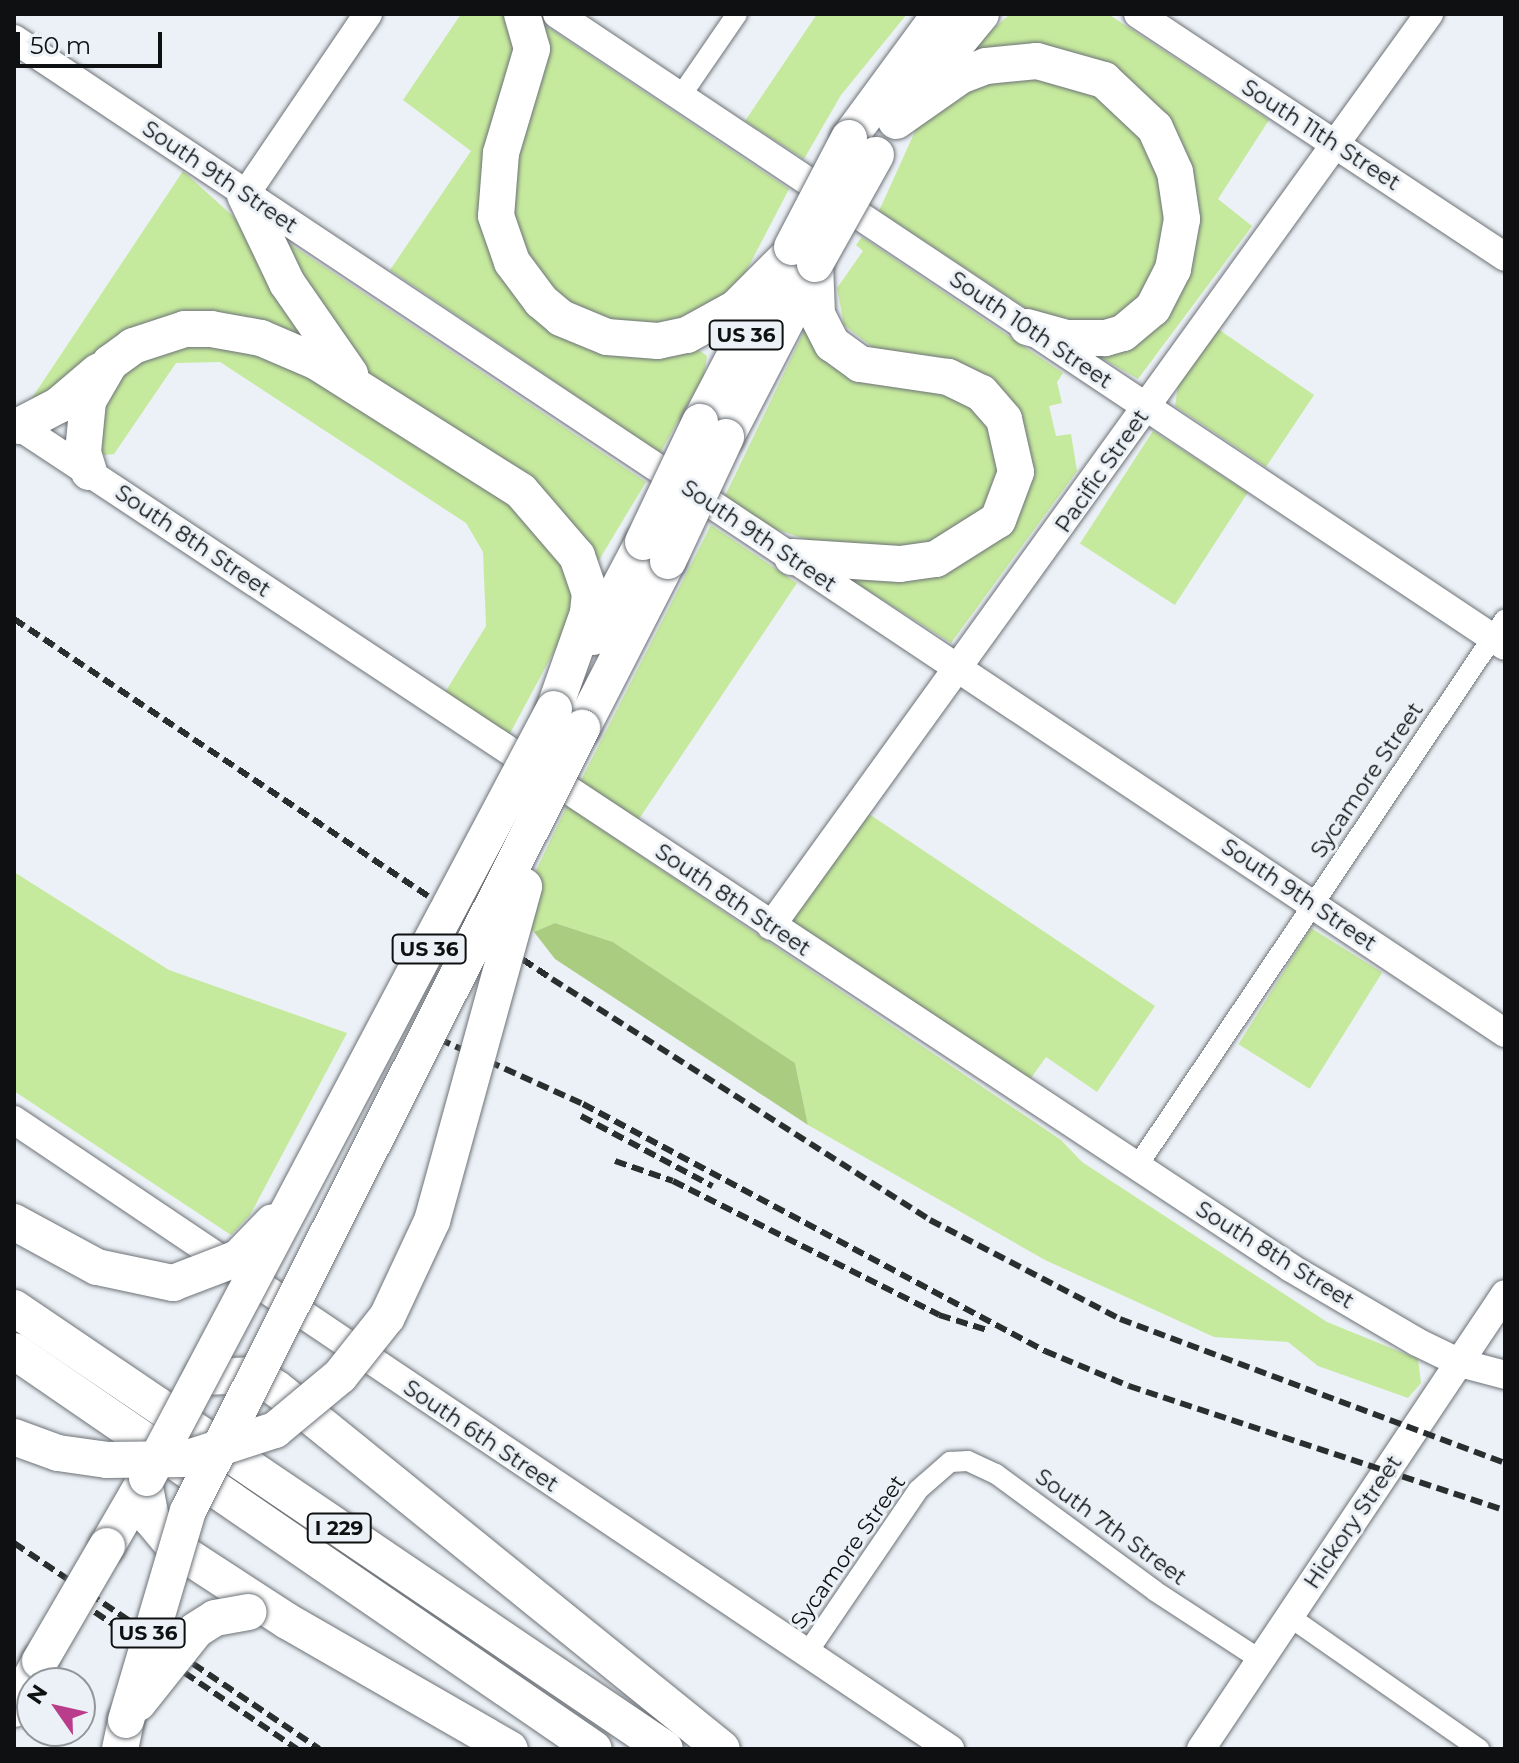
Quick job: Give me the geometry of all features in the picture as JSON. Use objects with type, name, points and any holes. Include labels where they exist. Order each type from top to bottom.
[{"type":"highway","points":[[522,14],[532,49],[529,70],[501,153],[496,216],[512,262],[541,301],[561,318],[607,337],[658,341],[687,335],[736,308],[797,257],[817,314],[832,344],[860,364],[948,377],[981,393],[1004,419],[1016,472],[998,520],[936,559],[900,564],[792,557]]},
{"type":"highway","name":"US 36","points":[[36,1667],[203,1377],[568,718],[656,552],[797,257],[940,14]]},
{"type":"highway","name":"US 36","points":[[862,146],[896,121],[953,42],[981,14]]},
{"type":"highway","points":[[896,121],[960,76],[986,66],[1037,61],[1104,80],[1155,128],[1175,172],[1182,219],[1173,269],[1153,308],[1123,333],[1105,338],[1067,338],[1027,327]]},
{"type":"highway","points":[[245,195],[305,315],[369,391]]},
{"type":"highway","points":[[14,1437],[58,1453],[107,1460],[193,1456],[275,1430],[319,1398],[368,1344],[413,1270],[432,1221],[568,718],[590,593],[577,556],[521,491],[369,391],[286,347],[236,331],[185,329],[158,336],[110,363],[59,405],[16,424]]},
{"type":"highway","points":[[89,472],[83,422],[110,363]]},
{"type":"highway","name":"US 36","points":[[123,1735],[175,1548],[256,1375],[342,1203],[568,718]]},
{"type":"highway","points":[[14,1222],[97,1267],[173,1283],[208,1275],[238,1258],[305,1189]]},
{"type":"highway","name":"I 229","points":[[14,1308],[665,1749]]},
{"type":"highway","name":"I 229","points":[[14,1351],[594,1749]]},
{"type":"highway","points":[[203,1377],[256,1375],[722,1749]]},
{"type":"highway","points":[[144,1482],[151,1519],[175,1548],[249,1604],[287,1621],[510,1749]]},
{"type":"highway","points":[[123,1735],[177,1647],[215,1618],[249,1604]]},
{"type":"street","points":[[245,195],[368,14]]},
{"type":"street","name":"South 10th Street","points":[[557,14],[1147,408],[1501,635]]},
{"type":"street","points":[[680,97],[737,14]]},
{"type":"street","name":"South 11th Street","points":[[1138,14],[1505,257]]},
{"type":"street","name":"Pacific Street","points":[[771,926],[1429,14]]},
{"type":"street","name":"South 9th Street","points":[[14,39],[1505,1033]]},
{"type":"street","name":"South 8th Street","points":[[16,424],[1136,1168],[1304,1275],[1460,1363],[1505,1375]]},
{"type":"street","name":"Sycamore Street","points":[[1136,1168],[1312,904],[1501,635]]},
{"type":"street","name":"South 6th Street","points":[[14,1120],[950,1749]]},
{"type":"street","name":"Hickory Street","points":[[1201,1749],[1505,1294]]},
{"type":"street","name":"South 7th Street","points":[[929,1478],[950,1462],[968,1461],[996,1474],[1155,1591],[1261,1660]]},
{"type":"street","name":"Sycamore Street","points":[[807,1653],[929,1478]]},
{"type":"street","points":[[1290,1617],[1479,1749]]},
{"type":"green space","points":[[461,14],[512,14],[521,45],[487,160],[528,301],[689,343],[707,356],[704,375],[660,453],[390,270],[471,151],[403,100]]},
{"type":"green space","points":[[817,14],[907,14],[841,95],[804,159],[745,121]]},
{"type":"green space","points":[[1010,14],[1108,14],[1269,120],[1218,199],[1252,226],[1138,379],[1086,349],[1188,253],[1150,101],[965,54]]},
{"type":"green space","points":[[531,16],[789,189],[741,281],[694,317],[629,327],[562,305],[519,257],[504,188]]},
{"type":"green space","points":[[1023,68],[1118,101],[1162,173],[1168,234],[1142,298],[1103,327],[1039,317],[879,211],[917,127],[933,105]]},
{"type":"green space","points":[[183,171],[235,218],[322,357],[207,315],[26,407]]},
{"type":"green space","points":[[862,237],[1063,373],[1057,382],[1062,403],[1049,406],[1056,436],[1071,434],[1077,471],[951,643],[848,578],[1005,522],[1010,409],[868,352],[871,346],[844,325],[837,288],[863,251],[856,245]]},
{"type":"green space","points":[[284,240],[646,482],[593,570],[350,361]]},
{"type":"green space","points":[[808,323],[944,385],[995,425],[1000,494],[950,541],[848,553],[775,529],[725,496]]},
{"type":"green space","points":[[1218,329],[1314,395],[1266,467],[1175,406],[1178,385]]},
{"type":"green space","points":[[186,339],[290,360],[495,493],[527,518],[563,563],[575,598],[566,629],[508,737],[444,694],[486,626],[483,552],[466,523],[220,362],[176,363],[114,454],[104,455],[96,444],[108,378]]},
{"type":"green space","points":[[1153,431],[1248,493],[1175,605],[1080,543]]},
{"type":"green space","points":[[711,525],[797,583],[637,822],[580,782]]},
{"type":"green space","points":[[567,806],[1061,1140],[1082,1162],[1327,1322],[1418,1359],[1421,1383],[1408,1398],[1318,1366],[1288,1342],[1214,1337],[1045,1260],[808,1125],[795,1063],[613,942],[555,923],[534,932],[514,916]]},
{"type":"green space","points":[[866,812],[1155,1006],[1097,1092],[1046,1057],[1026,1085],[795,929],[793,914]]},
{"type":"green space","points":[[14,872],[169,970],[347,1033],[250,1215],[231,1235],[14,1091]]},
{"type":"green space","points":[[555,923],[613,942],[795,1063],[808,1125],[555,959],[534,932]]},
{"type":"green space","points":[[1311,928],[1382,973],[1310,1089],[1238,1044]]},
{"type":"railway","points":[[14,619],[552,979],[930,1220],[1120,1319],[1505,1463]]},
{"type":"railway","points":[[439,1039],[583,1104],[1045,1351],[1129,1386],[1505,1510]]},
{"type":"railway","points":[[581,1116],[712,1186]]},
{"type":"railway","points":[[615,1161],[673,1181],[939,1315],[987,1330]]},
{"type":"railway","points":[[14,1543],[319,1749]]},
{"type":"railway","points":[[80,1602],[297,1749]]}]
